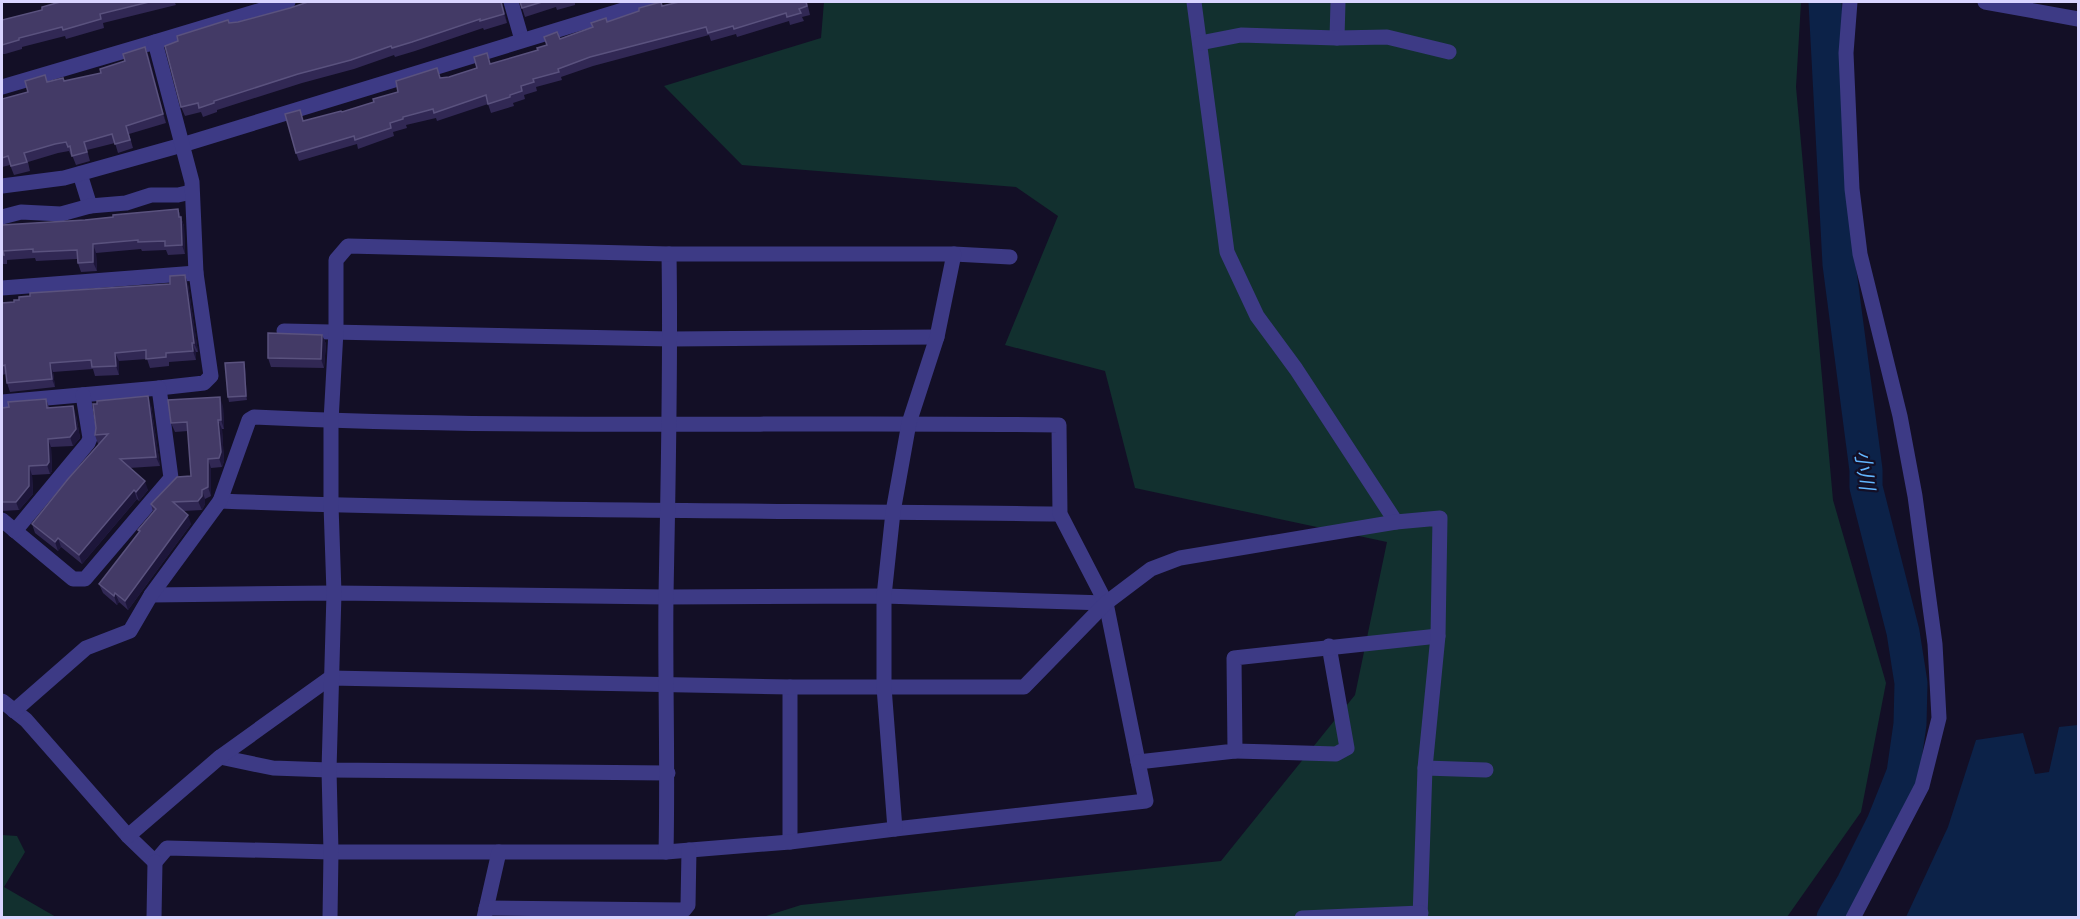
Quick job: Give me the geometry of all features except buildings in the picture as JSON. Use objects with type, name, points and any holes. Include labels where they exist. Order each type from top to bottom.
[{"type":"street","points":[[2,87],[288,2]]},
{"type":"street","points":[[511,2],[522,40]]},
{"type":"street","points":[[2,186],[50,181],[80,174],[649,2]]},
{"type":"street","points":[[1194,2],[1227,252],[1257,316],[1296,369],[1396,522]]},
{"type":"street","points":[[1337,38],[1338,2]]},
{"type":"street","points":[[1850,2],[1845,53],[1848,130],[1860,254],[1900,416],[1915,496],[1935,644],[1939,718],[1922,786],[1853,918]]},
{"type":"street","points":[[1986,2],[2079,19]]},
{"type":"street","points":[[1200,43],[1241,35],[1388,37],[1449,52]]},
{"type":"street","points":[[2,402],[204,383],[211,376],[196,273],[192,182],[155,42]]},
{"type":"street","points":[[80,174],[90,206]]},
{"type":"street","points":[[2,217],[21,212],[61,214],[90,206],[126,202],[151,195],[178,195],[191,192]]},
{"type":"street","points":[[330,918],[331,852],[328,770],[334,593],[331,421],[336,332],[336,260],[348,246],[669,255],[954,254],[1011,256]]},
{"type":"street","points":[[895,829],[884,687],[884,596],[892,512],[909,423],[937,338],[954,254]]},
{"type":"street","points":[[666,852],[668,773],[666,597],[671,339],[669,255]]},
{"type":"street","points":[[2,288],[196,273]]},
{"type":"street","points":[[284,331],[671,339],[937,338]]},
{"type":"street","points":[[2,520],[73,579],[85,579],[171,478],[159,388]]},
{"type":"street","points":[[15,531],[88,443],[90,438],[83,395]]},
{"type":"street","points":[[14,711],[87,648],[130,632],[151,595],[220,501],[249,420],[254,417],[331,421],[668,425],[909,423],[1059,425],[1060,514],[1106,603],[1146,801],[790,843],[666,852],[331,852],[167,848],[154,862],[154,918]]},
{"type":"street","points":[[220,501],[331,505],[1060,514]]},
{"type":"street","points":[[128,836],[220,758],[330,678],[790,687],[1024,687],[1106,603],[1151,569],[1180,558],[1396,522],[1440,518],[1438,636],[1425,768],[1421,915],[1302,918]]},
{"type":"street","points":[[151,595],[334,593],[666,597],[884,596],[1106,603]]},
{"type":"street","points":[[1235,751],[1234,658],[1438,636]]},
{"type":"street","points":[[1138,762],[1235,751],[1336,754],[1347,748],[1329,646]]},
{"type":"street","points":[[790,687],[790,843]]},
{"type":"street","points":[[2,701],[26,720],[128,836],[154,862]]},
{"type":"street","points":[[220,758],[273,768],[328,770],[668,773]]},
{"type":"street","points":[[1425,768],[1486,770]]},
{"type":"street","points":[[499,852],[485,913],[684,914],[688,905],[689,850]]},
{"type":"green space","points":[[824,2],[1801,2],[1796,87],[1833,500],[1886,683],[1861,812],[1787,917],[763,917],[801,905],[1221,861],[1355,695],[1387,542],[1135,488],[1105,371],[1005,345],[1058,216],[1016,187],[742,165],[664,86],[821,38]]},
{"type":"green space","points":[[2,835],[17,836],[25,852],[4,887],[56,917],[2,917]]},
{"type":"water","points":[[2078,725],[2078,917],[1906,917],[1948,827],[1976,740],[2023,733],[2035,774],[2049,772],[2059,727]]},
{"type":"waterway","name":"小川","points":[[1825,2],[1839,264],[1866,470],[1866,487],[1903,632],[1911,683],[1910,724],[1903,773],[1883,823],[1833,918]]}]
